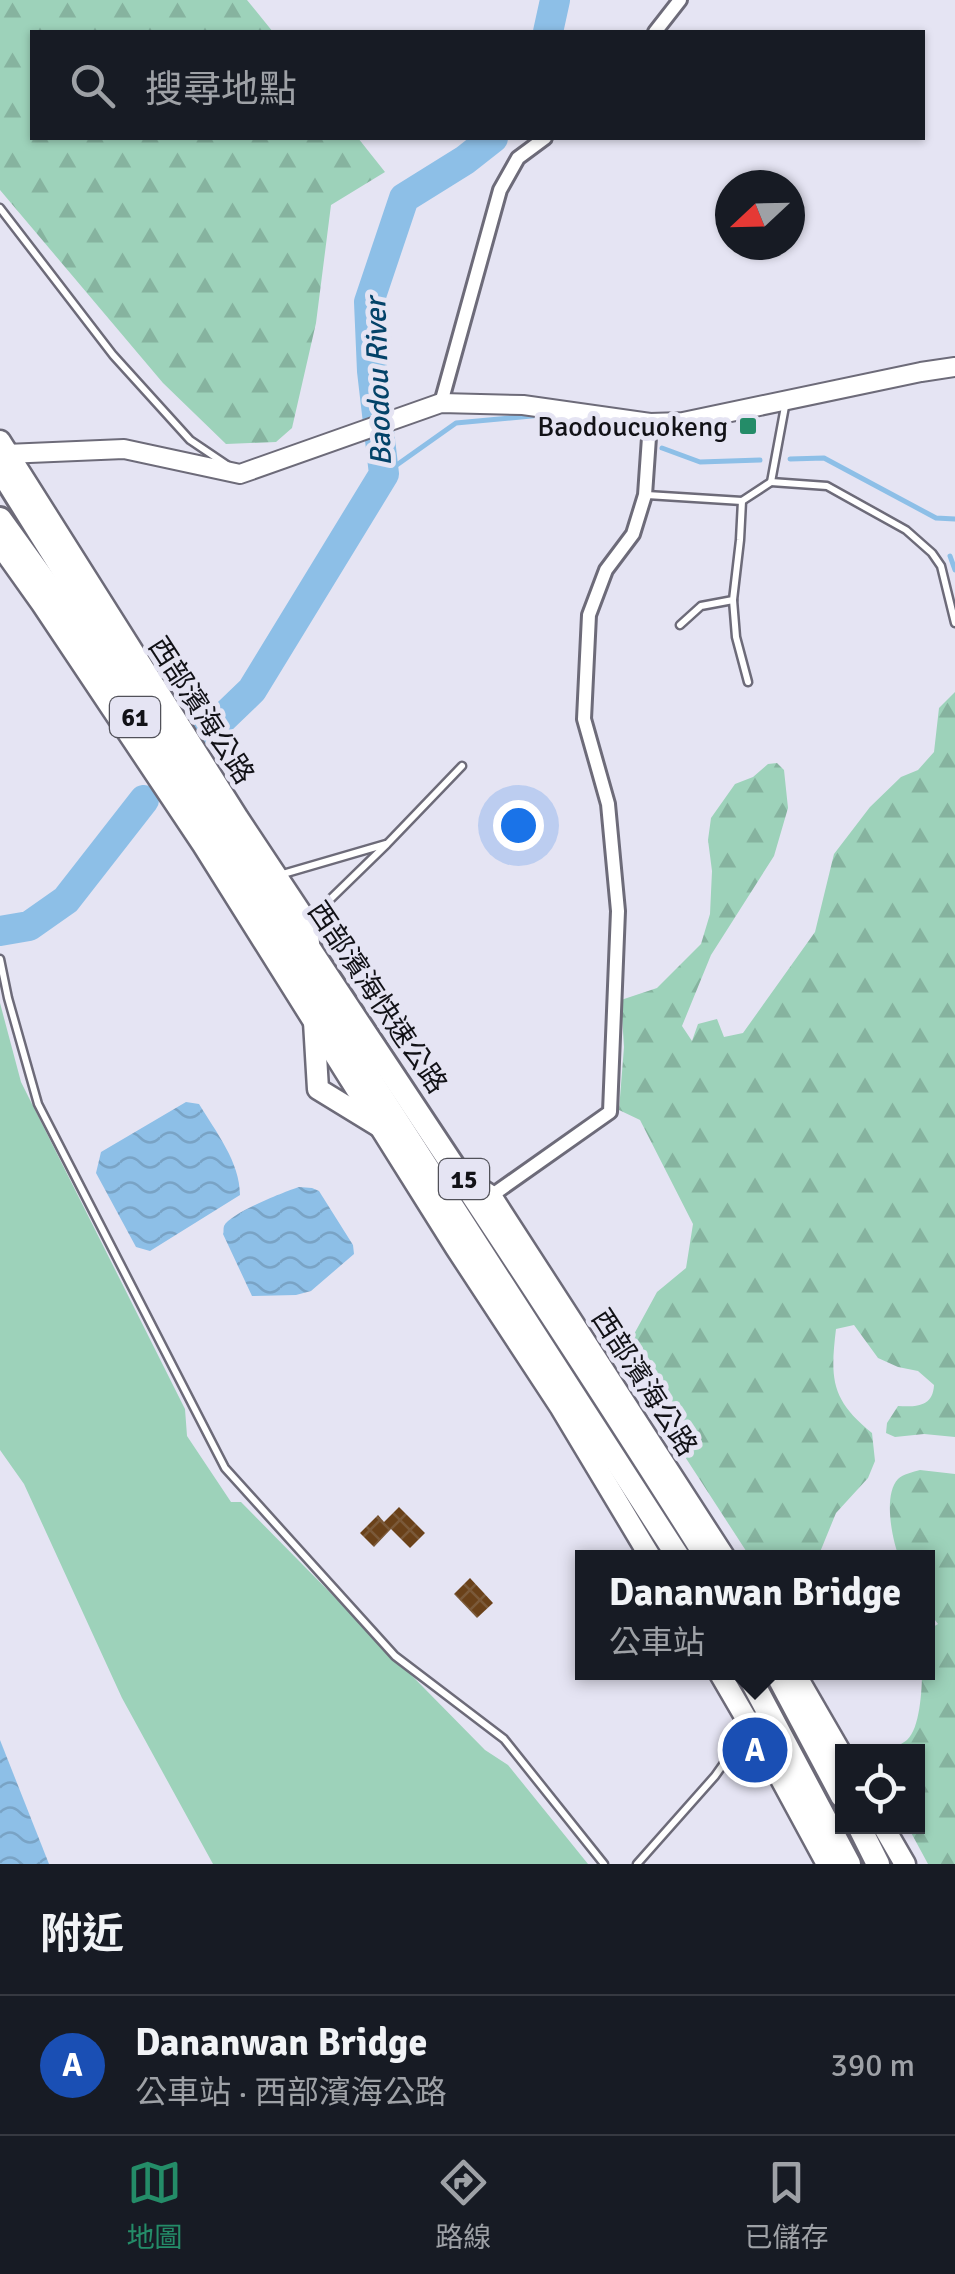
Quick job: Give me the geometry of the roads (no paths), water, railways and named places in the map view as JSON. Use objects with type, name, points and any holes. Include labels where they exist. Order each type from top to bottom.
[{"type":"highway","name":"西部濱海快速公路","points":[[4,454],[65,593]]},
{"type":"highway","name":"西部濱海快速公路","points":[[0,519],[65,593],[221,832],[674,1550]]},
{"type":"highway","name":"西部濱海快速公路","points":[[221,832],[568,1340],[702,1550]]},
{"type":"highway","points":[[751,1680],[849,1864]]},
{"type":"highway","points":[[780,1680],[835,1783]]},
{"type":"highway","points":[[863,1834],[878,1864]]},
{"type":"main road","name":"西部濱海公路","points":[[4,454],[308,922],[318,1089],[491,1196],[720,1550]]},
{"type":"main road","name":"15","points":[[0,545],[203,845],[646,1550]]},
{"type":"main road","points":[[724,1680],[826,1864]]},
{"type":"main road","points":[[799,1680],[836,1744]]},
{"type":"main road","points":[[888,1834],[905,1864]]},
{"type":"street","points":[[658,30],[680,0]]},
{"type":"street","points":[[438,404],[500,190],[518,158],[542,140]]},
{"type":"street","points":[[4,454],[124,449],[240,474],[438,404],[523,405],[650,423],[683,422],[955,367]]},
{"type":"street","points":[[491,1196],[610,1112],[618,911],[608,804],[584,718],[588,632],[589,615],[606,570],[633,534],[645,495],[650,423]]},
{"type":"lane","points":[[0,208],[112,355],[190,440],[240,474]]},
{"type":"lane","points":[[771,482],[786,400]]},
{"type":"lane","points":[[645,495],[742,501],[771,482],[827,486],[906,530],[932,553],[941,566],[955,622]]},
{"type":"lane","points":[[742,501],[732,600],[748,682]]},
{"type":"lane","points":[[680,625],[701,606],[732,600]]},
{"type":"lane","points":[[308,922],[462,766]]},
{"type":"lane","points":[[276,876],[387,844]]},
{"type":"lane","points":[[0,959],[38,1104],[224,1468],[395,1656],[504,1738],[604,1864]]},
{"type":"lane","points":[[637,1864],[716,1776],[751,1726]]},
{"type":"water","points":[[186,1102],[199,1104],[219,1136],[232,1159],[240,1195],[150,1251],[136,1247],[96,1173],[101,1152]]},
{"type":"water","points":[[299,1187],[319,1191],[353,1245],[354,1254],[311,1291],[252,1296],[223,1234],[224,1226],[246,1209]]},
{"type":"water","points":[[0,1740],[49,1864],[0,1864]]},
{"type":"waterway","name":"Baodou River","points":[[548,30],[555,0]]},
{"type":"waterway","name":"Baodou River","points":[[200,740],[252,690],[384,474],[372,371],[369,302],[404,198],[490,140]]},
{"type":"waterway","points":[[384,474],[456,423],[542,415]]},
{"type":"waterway","points":[[591,422],[635,438]]},
{"type":"waterway","points":[[662,448],[700,462],[760,460]]},
{"type":"waterway","points":[[790,459],[824,458],[936,518],[955,519]]},
{"type":"waterway","points":[[950,556],[955,570]]},
{"type":"waterway","name":"Baodou River","points":[[0,931],[29,926],[66,900],[144,800]]},
{"type":"place","name":"Baodoucuokeng","points":[[748,426]]},
{"type":"place","name":"Dananwan Bridge","points":[[755,1750]]}]
